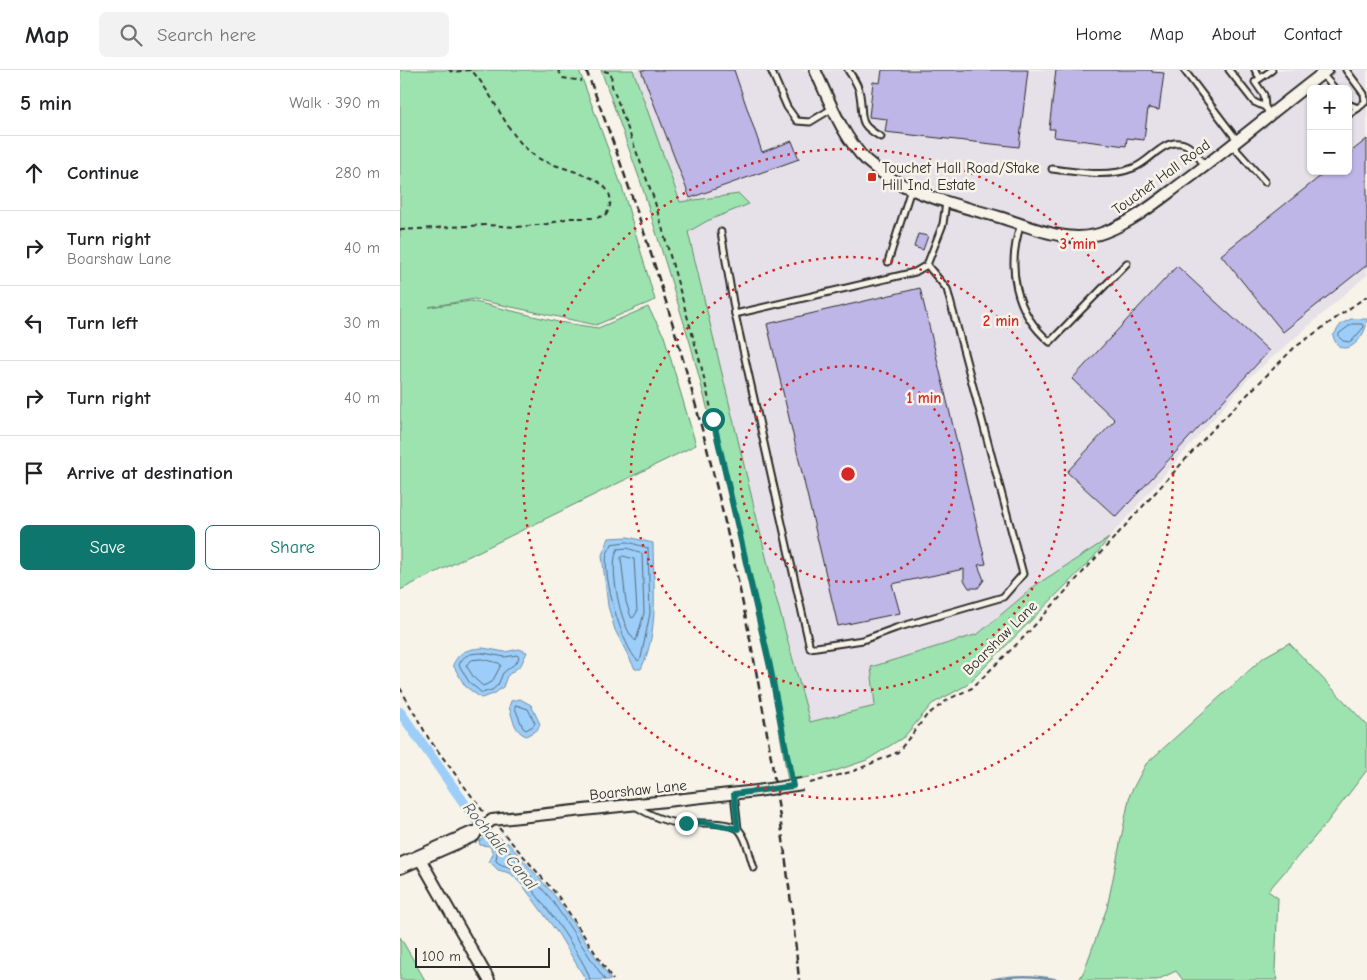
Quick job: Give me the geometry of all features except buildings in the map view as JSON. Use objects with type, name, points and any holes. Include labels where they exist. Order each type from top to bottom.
[{"type":"street","name":"Touchet Hall Road","points":[[815,70],[852,142],[867,161],[911,189],[946,202],[1021,224],[1067,236],[1086,237],[1103,233],[1131,220],[1205,166],[1268,111],[1324,72]]},
{"type":"street","name":"Boarshaw Lane","points":[[490,821],[734,794],[798,785]]},
{"type":"street","points":[[401,864],[420,859],[473,834],[490,821]]},
{"type":"street","points":[[420,859],[490,980]]},
{"type":"lane","points":[[771,70],[787,107],[797,121],[810,122],[834,108]]},
{"type":"lane","points":[[848,70],[859,90],[863,124],[868,130],[881,137]]},
{"type":"lane","points":[[1184,70],[1234,142],[1265,182]]},
{"type":"lane","points":[[1229,70],[1254,102],[1268,111]]},
{"type":"lane","points":[[1255,70],[1260,78]]},
{"type":"lane","points":[[1244,89],[1272,70]]},
{"type":"lane","points":[[1346,70],[1364,94],[1366,102],[1352,112]]},
{"type":"lane","points":[[1324,72],[1332,85]]},
{"type":"lane","points":[[1255,82],[1264,95],[1268,111]]},
{"type":"lane","points":[[1352,106],[1358,108]]},
{"type":"lane","points":[[1052,169],[1084,173],[1120,172],[1146,162],[1165,146],[1178,143],[1189,146],[1205,166]]},
{"type":"lane","points":[[888,262],[911,189]]},
{"type":"lane","points":[[735,314],[915,272],[927,265],[943,224],[946,202]]},
{"type":"lane","points":[[1021,224],[1013,257],[1017,289],[1021,304],[1030,320],[1050,342],[1127,263]]},
{"type":"lane","points":[[721,232],[735,314],[810,648],[863,640],[896,628],[1003,597],[1023,574],[947,289],[927,265]]},
{"type":"lane","points":[[734,794],[738,829],[754,868]]},
{"type":"lane","points":[[634,805],[647,814],[677,823],[702,822],[738,829]]},
{"type":"path","points":[[400,230],[486,225],[517,227],[569,218],[596,218],[606,215],[612,206],[609,190],[598,181],[536,157],[519,142],[502,119],[485,85],[471,70],[453,72],[449,70]]},
{"type":"path","points":[[558,70],[563,78],[582,80]]},
{"type":"path","points":[[604,72],[611,73],[612,86],[654,199],[701,365],[798,785]]},
{"type":"path","name":"Boarshaw Lane","points":[[798,785],[854,771],[898,752],[927,715],[949,698],[972,688],[1024,637],[1214,428],[1294,348],[1367,296]]},
{"type":"path","points":[[400,688],[428,739],[463,788],[490,821],[558,896],[613,980]]},
{"type":"shaded area","points":[[617,70],[1367,70],[1367,275],[1249,378],[1109,538],[984,639],[878,712],[787,729],[667,209]]},
{"type":"green space","points":[[400,70],[579,70],[622,187],[655,300],[596,325],[474,299],[429,307],[471,301],[558,322],[598,328],[648,307],[664,336],[696,445],[400,590]]},
{"type":"green space","points":[[601,70],[633,70],[680,202],[739,194],[749,204],[707,221],[688,232],[775,594],[810,722],[875,706],[871,667],[978,634],[1036,585],[1109,538],[1093,558],[967,685],[932,704],[904,737],[867,760],[829,773],[788,781],[772,686],[718,449],[691,346],[641,183]]},
{"type":"green space","points":[[1289,643],[1367,725],[1367,770],[1325,825],[1268,891],[1278,898],[1275,970],[1278,980],[1183,980],[1176,971],[1157,980],[1079,980],[1107,908],[1130,794],[1146,764],[1264,657]]},
{"type":"green space","points":[[400,937],[425,980],[400,980]]},
{"type":"water","points":[[1351,319],[1367,319],[1366,327],[1363,334],[1353,345],[1342,348],[1337,344],[1333,336],[1341,324]]},
{"type":"water","points":[[628,537],[653,543],[653,623],[651,639],[641,669],[635,669],[615,630],[608,606],[602,555],[609,538]]},
{"type":"water","points":[[483,648],[505,652],[519,649],[527,652],[521,665],[507,676],[503,687],[494,694],[481,698],[465,686],[453,665],[461,654],[473,649]]},
{"type":"water","points":[[520,699],[531,705],[540,724],[537,730],[526,736],[516,728],[509,707],[511,701]]},
{"type":"water","points":[[487,828],[490,832],[508,843],[555,896],[611,980],[586,980],[559,935],[524,887],[510,873],[498,870],[489,861],[493,854],[490,846],[480,845],[479,841],[484,838],[482,831]]},
{"type":"waterway","name":"Rochdale Canal","points":[[400,712],[486,834]]},
{"type":"waterway","points":[[991,980],[1024,976],[1058,980]]},
{"type":"railway","points":[[586,70],[626,180],[663,292],[695,404],[724,518],[749,632],[769,748],[786,864],[799,980]]},
{"type":"place","name":"Touchet Hall Road/Stake Hill Ind. Estate","points":[[872,177]]},
{"type":"route","points":[[686,823],[702,822],[738,829],[734,794],[793,786],[780,710],[713,419]]}]
